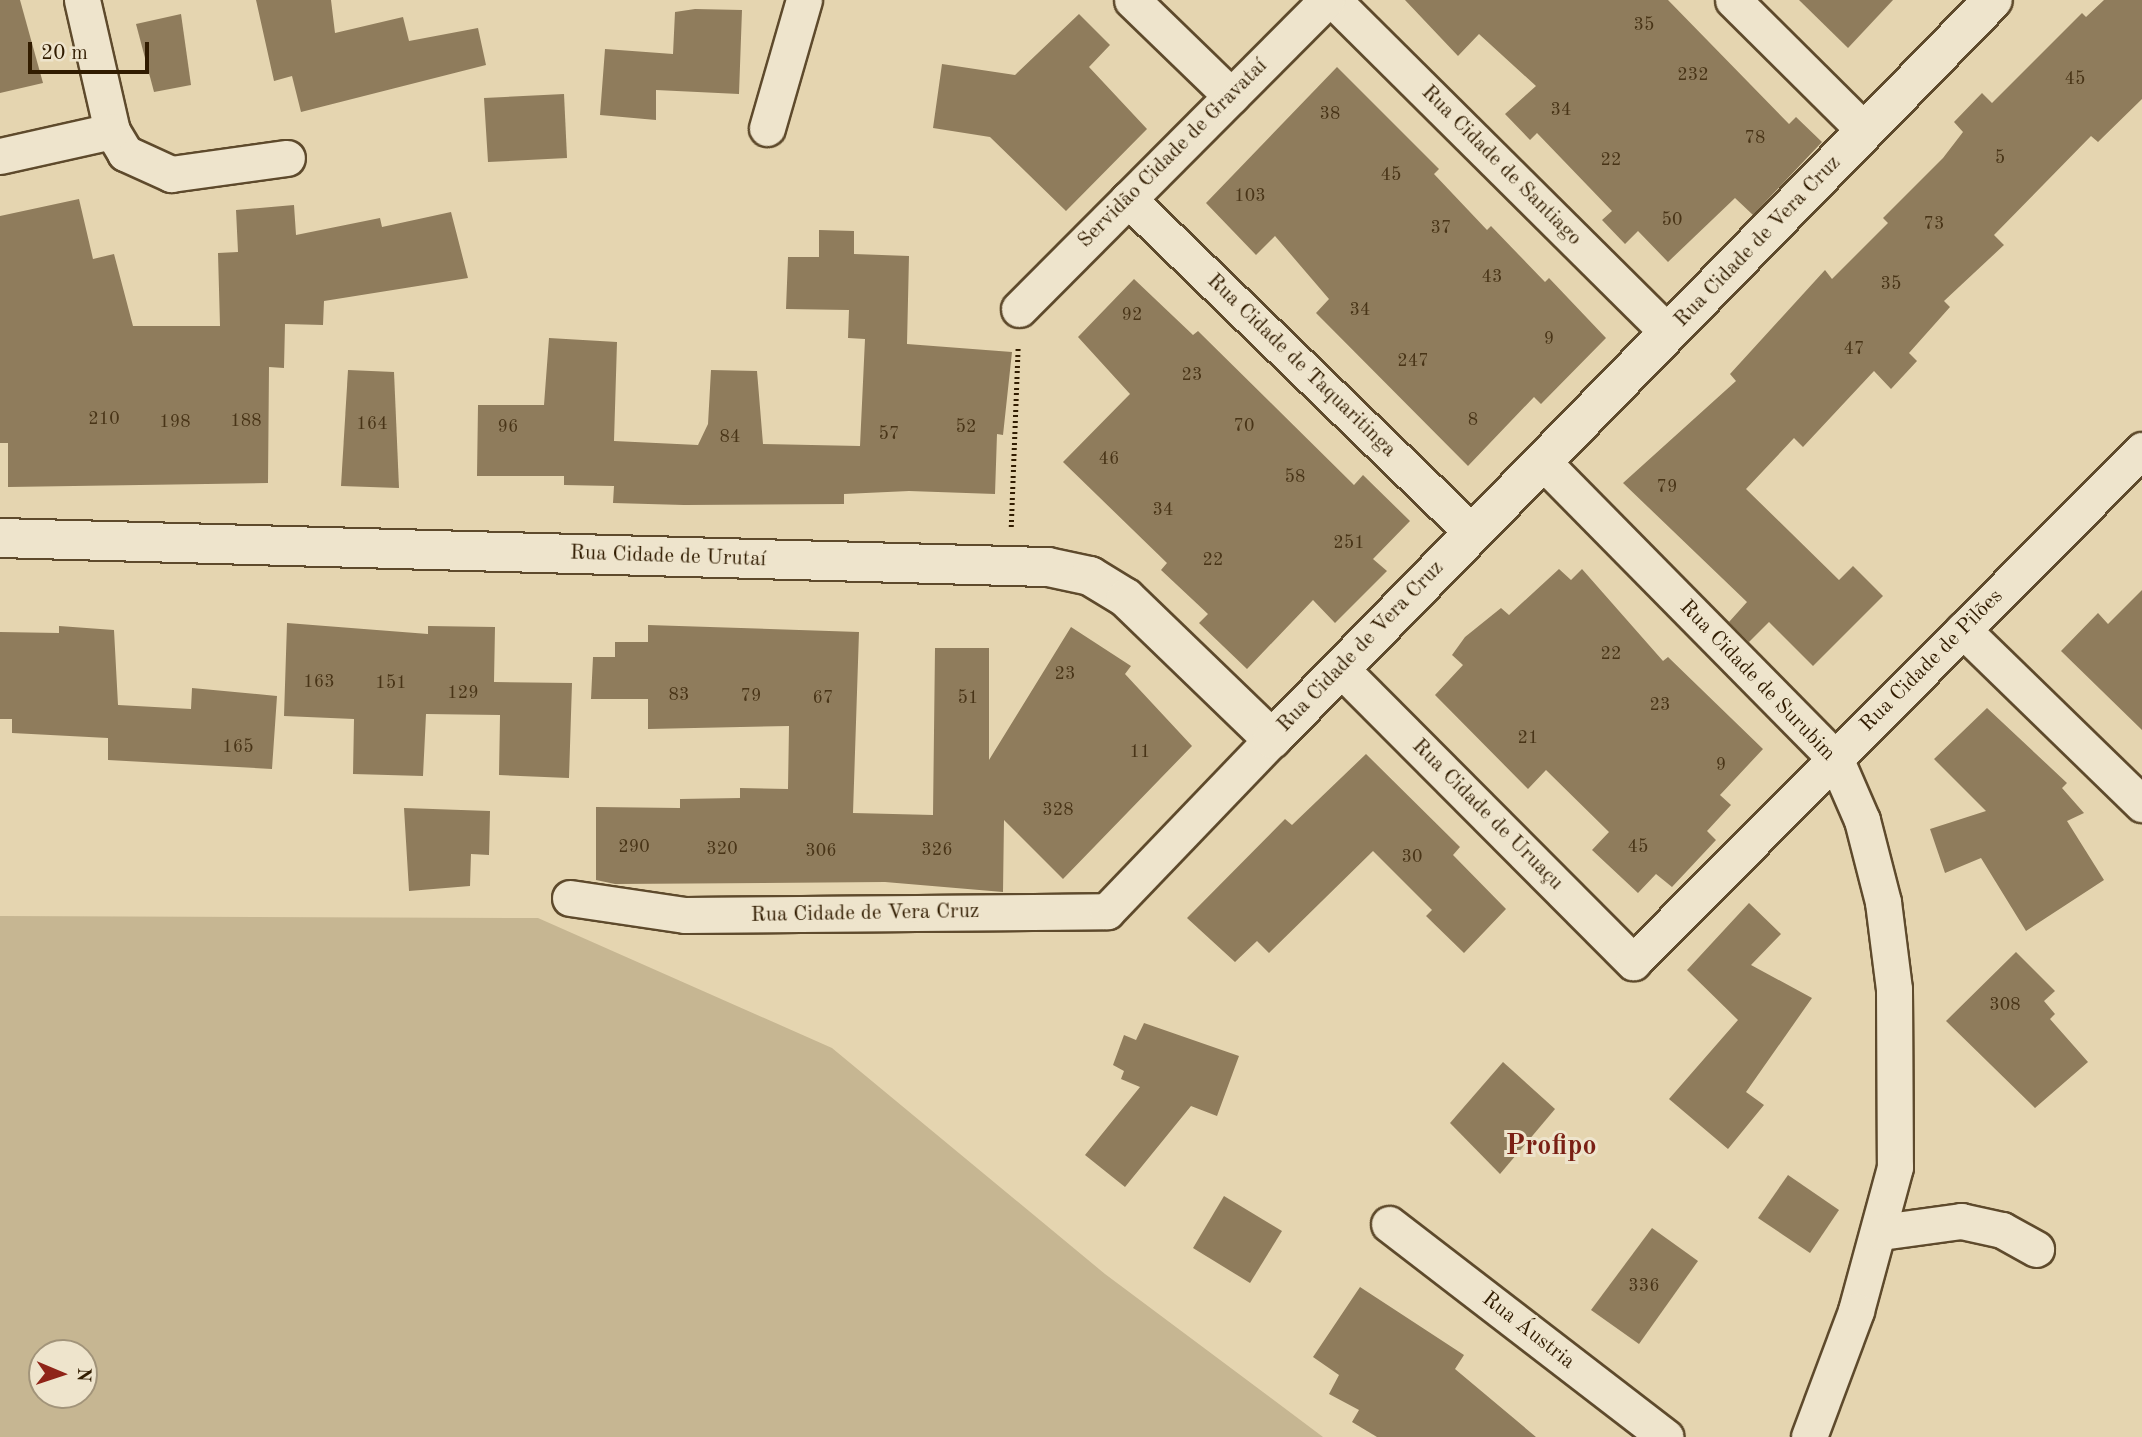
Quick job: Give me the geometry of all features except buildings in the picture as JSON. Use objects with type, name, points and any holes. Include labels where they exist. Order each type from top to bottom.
[{"type":"street","points":[[82,0],[113,131],[143,166],[171,174],[287,158]]},
{"type":"street","points":[[767,128],[804,0]]},
{"type":"street","points":[[1132,0],[1231,96]]},
{"type":"street","name":"Servidão Cidade de Gravataí","points":[[1019,309],[1327,0]]},
{"type":"street","name":"Rua Cidade de Santiago","points":[[1333,0],[1668,333]]},
{"type":"street","points":[[1733,0],[1866,131]]},
{"type":"street","name":"Rua Cidade de Vera Cruz","points":[[570,898],[685,915],[1107,911],[1866,131],[1977,6]]},
{"type":"street","points":[[0,156],[113,131]]},
{"type":"street","name":"Rua Cidade de Taquaritinga","points":[[1128,199],[1473,533]]},
{"type":"street","name":"Rua Cidade de Pilões","points":[[1633,962],[2142,450]]},
{"type":"street","name":"Rua Cidade de Surubim","points":[[1543,462],[1835,758],[1862,820],[1883,902],[1894,989],[1895,1167],[1881,1232],[1809,1437]]},
{"type":"street","name":"Rua Cidade de Urutaí","points":[[0,538],[1009,566],[1090,576],[1126,598],[1272,739]]},
{"type":"street","points":[[1964,630],[2142,804]]},
{"type":"street","name":"Rua Cidade de Uruaçu","points":[[1341,668],[1633,962]]},
{"type":"street","points":[[1881,1232],[1961,1221],[2003,1230],[2036,1249]]},
{"type":"street","name":"Rua Áustria","points":[[1389,1224],[1666,1437]]},
{"type":"path","points":[[1009,566],[1019,309]]},
{"type":"shaded area","points":[[0,916],[538,918],[832,1048],[1105,1274],[1323,1437],[0,1437]]},
{"type":"district","name":"Profipo","points":[[1551,1147]]}]
